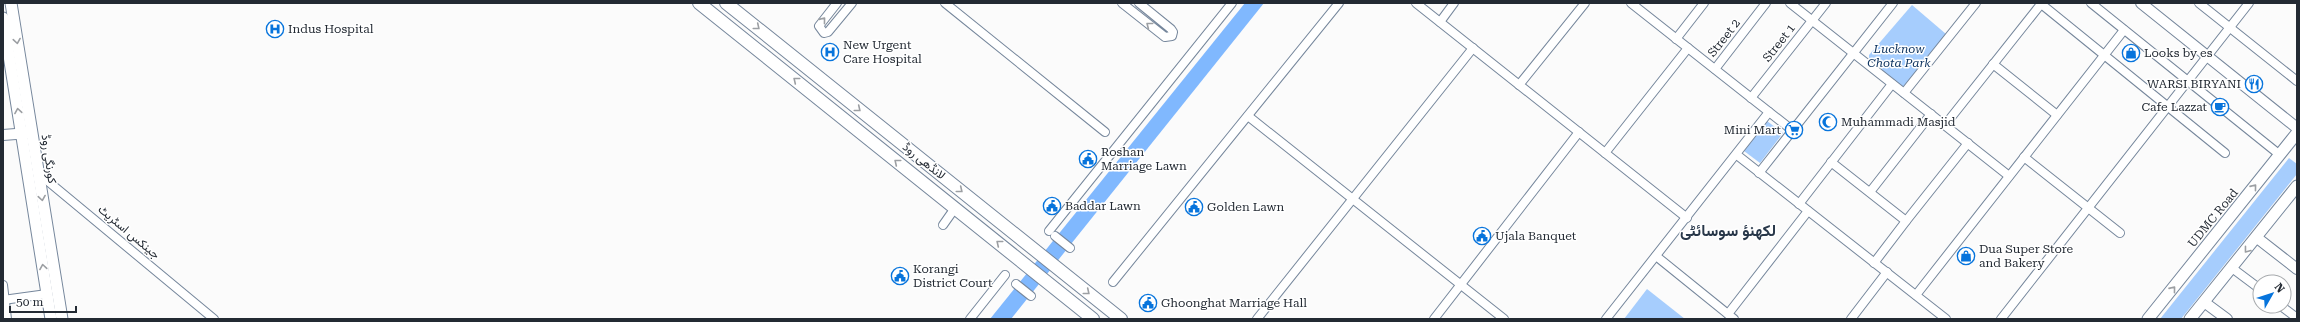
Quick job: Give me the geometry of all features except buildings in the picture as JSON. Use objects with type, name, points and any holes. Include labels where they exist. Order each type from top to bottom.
[{"type":"main road","name":"کورنگی روڈ","points":[[11,3],[27,133],[27,165],[51,319]]},
{"type":"main road","name":"لانڈھی روڈ","points":[[699,3],[1093,319]]},
{"type":"main road","name":"لانڈھی روڈ","points":[[726,3],[1121,319]]},
{"type":"main road","name":"کورنگی روڈ","points":[[3,18],[27,133],[38,173],[62,319]]},
{"type":"main road","name":"UDMC Road","points":[[2148,319],[2297,133]]},
{"type":"main road","points":[[2190,319],[2297,186]]},
{"type":"street","points":[[834,4],[819,26],[824,33],[828,32],[852,3]]},
{"type":"street","points":[[945,3],[1105,132]]},
{"type":"street","points":[[1122,3],[1165,37],[1172,36],[1173,32],[1171,29],[1139,3]]},
{"type":"street","points":[[1070,248],[1052,233],[1232,3]]},
{"type":"street","points":[[1113,282],[1339,3]]},
{"type":"street","points":[[1416,3],[1687,218]]},
{"type":"street","points":[[1440,22],[1454,3]]},
{"type":"street","points":[[1519,85],[1585,3]]},
{"type":"street","points":[[1676,38],[1704,3]]},
{"type":"street","name":"Street 2","points":[[1715,69],[1766,3]]},
{"type":"street","points":[[1790,3],[2009,176]]},
{"type":"street","name":"Street 1","points":[[1752,98],[1826,3]]},
{"type":"street","points":[[1759,173],[1893,3]]},
{"type":"street","points":[[1904,93],[1976,3]]},
{"type":"street","points":[[2091,3],[2280,155]]},
{"type":"street","points":[[2142,3],[2297,128]]},
{"type":"street","points":[[2199,3],[2297,81]]},
{"type":"street","points":[[2001,319],[2249,3]]},
{"type":"street","points":[[1945,125],[2040,4],[2225,153]]},
{"type":"street","points":[[1636,5],[1792,130]]},
{"type":"street","points":[[1916,295],[2124,30]]},
{"type":"street","points":[[1257,319],[1473,48]]},
{"type":"street","points":[[1605,153],[1688,48]]},
{"type":"street","points":[[1993,64],[2057,116]]},
{"type":"street","points":[[1798,204],[1892,84]]},
{"type":"street","points":[[1606,319],[1737,155],[1769,112]]},
{"type":"street","points":[[1870,192],[1931,114]]},
{"type":"street","points":[[1248,116],[1504,319]]},
{"type":"street","points":[[1434,319],[1578,132]]},
{"type":"street","points":[[3,135],[27,133]]},
{"type":"street","points":[[1874,262],[1968,143]]},
{"type":"street","points":[[1737,155],[1946,319]]},
{"type":"street","points":[[2024,157],[2120,233]]},
{"type":"street","points":[[1831,162],[1906,221]]},
{"type":"street","name":"جینکس اسٹریٹ","points":[[27,165],[214,319]]},
{"type":"street","points":[[943,225],[955,208]]},
{"type":"street","points":[[1656,256],[1731,316],[1808,211]]},
{"type":"street","points":[[2256,237],[2297,269]]},
{"type":"street","points":[[2232,268],[2252,283]]},
{"type":"street","points":[[1850,319],[1887,272]]},
{"type":"street","points":[[970,319],[1005,275]]},
{"type":"street","points":[[1016,284],[1031,296]]},
{"type":"street","points":[[3,285],[7,319]]},
{"type":"street","points":[[4,300],[47,294]]},
{"type":"street","points":[[2204,302],[2227,319]]},
{"type":"green space","name":"Lucknow Chota Park","points":[[1912,5],[1946,34],[1899,92],[1869,68],[1869,55]]},
{"type":"green space","points":[[1767,121],[1783,133],[1760,163],[1744,151]]},
{"type":"green space","points":[[2289,158],[2297,164],[2297,174],[2181,319],[2160,319]]},
{"type":"green space","points":[[1647,289],[1685,319],[1624,319]]},
{"type":"shaded area","points":[[1245,3],[1264,3],[1011,319],[990,319]]},
{"type":"place","name":"Indus Hospital","points":[[275,29]]},
{"type":"place","name":"New Urgent Care Hospital","points":[[830,52]]},
{"type":"place","name":"Looks by es","points":[[2131,53]]},
{"type":"place","name":"WARSI BIRYANI","points":[[2254,84]]},
{"type":"place","name":"Cafe Lazzat","points":[[2220,107]]},
{"type":"place","name":"Muhammadi Masjid","points":[[1828,122]]},
{"type":"place","name":"Mini Mart","points":[[1794,130]]},
{"type":"place","name":"Roshan Marriage Lawn","points":[[1088,159]]},
{"type":"place","name":"Baddar Lawn","points":[[1052,206]]},
{"type":"place","name":"Golden Lawn","points":[[1194,207]]},
{"type":"place","name":"Ujala Banquet","points":[[1482,236]]},
{"type":"place","name":"Dua Super Store and Bakery","points":[[1966,256]]},
{"type":"place","name":"Korangi District Court","points":[[900,276]]},
{"type":"place","name":"Ghoonghat Marriage Hall","points":[[1148,303]]},
{"type":"district","name":"لکھنؤ سوسائٹی","points":[[1728,230]]}]
